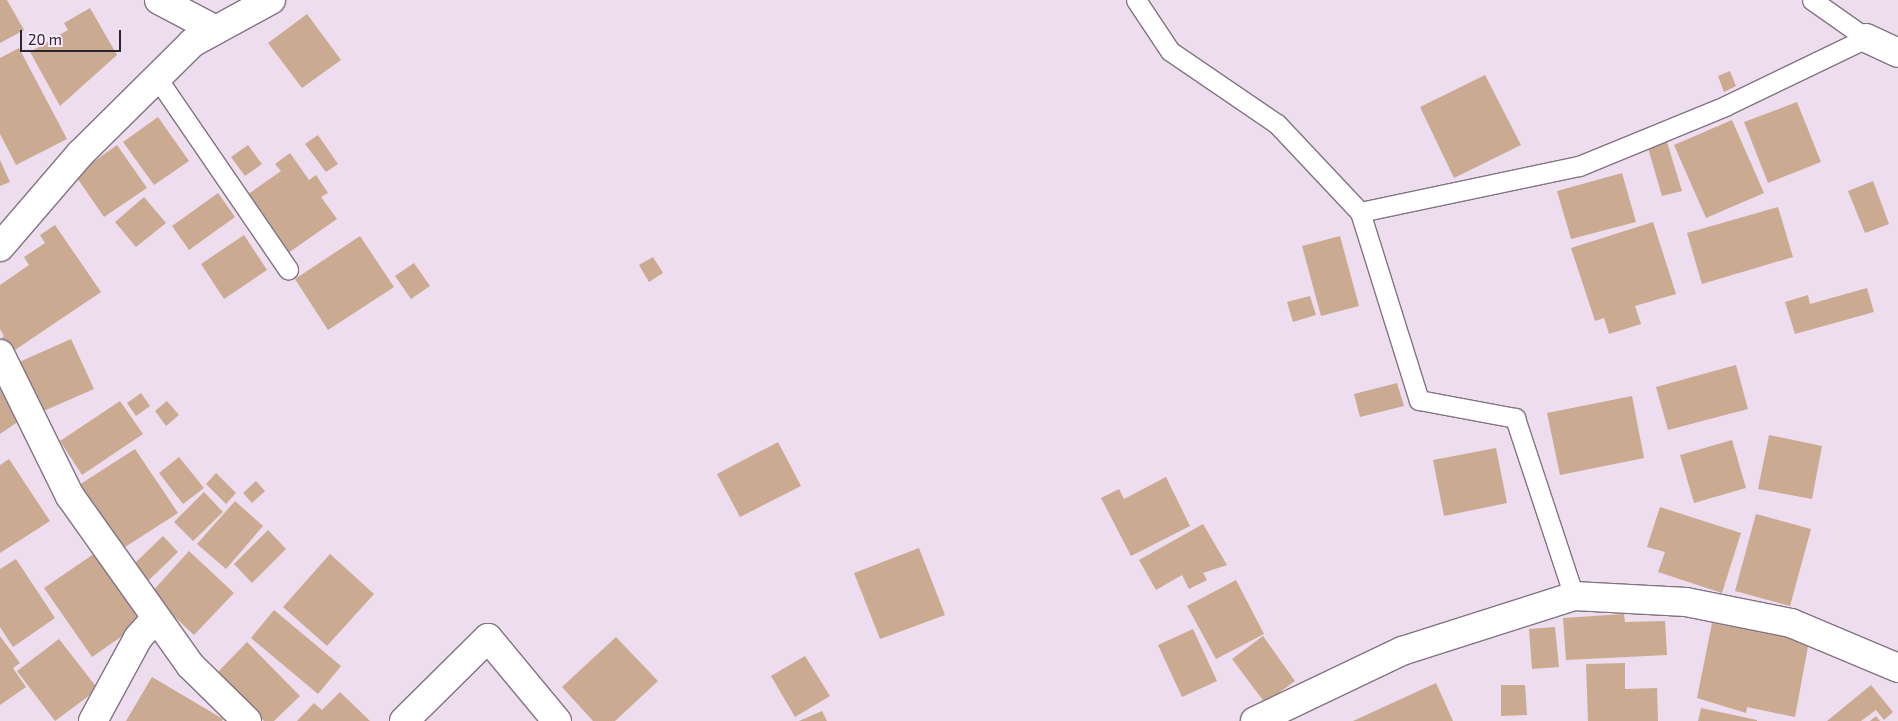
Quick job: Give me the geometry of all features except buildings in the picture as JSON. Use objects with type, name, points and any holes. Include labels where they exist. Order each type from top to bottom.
[{"type":"street","points":[[159,0],[214,29]]},
{"type":"street","points":[[0,247],[80,154],[192,43],[214,29],[271,0]]},
{"type":"street","points":[[1866,38],[1898,53]]},
{"type":"street","points":[[0,354],[70,496],[155,619],[222,701],[247,721]]},
{"type":"street","points":[[1256,721],[1402,651],[1574,596],[1686,602],[1791,623],[1898,668]]},
{"type":"street","points":[[93,721],[138,638],[155,619]]},
{"type":"street","points":[[404,721],[488,638],[557,721]]},
{"type":"lane","points":[[1136,0],[1170,51],[1277,124],[1360,212],[1419,400],[1515,418],[1574,596]]},
{"type":"lane","points":[[1360,212],[1579,166],[1725,106],[1866,38],[1812,0]]},
{"type":"lane","points":[[157,78],[288,269]]}]
